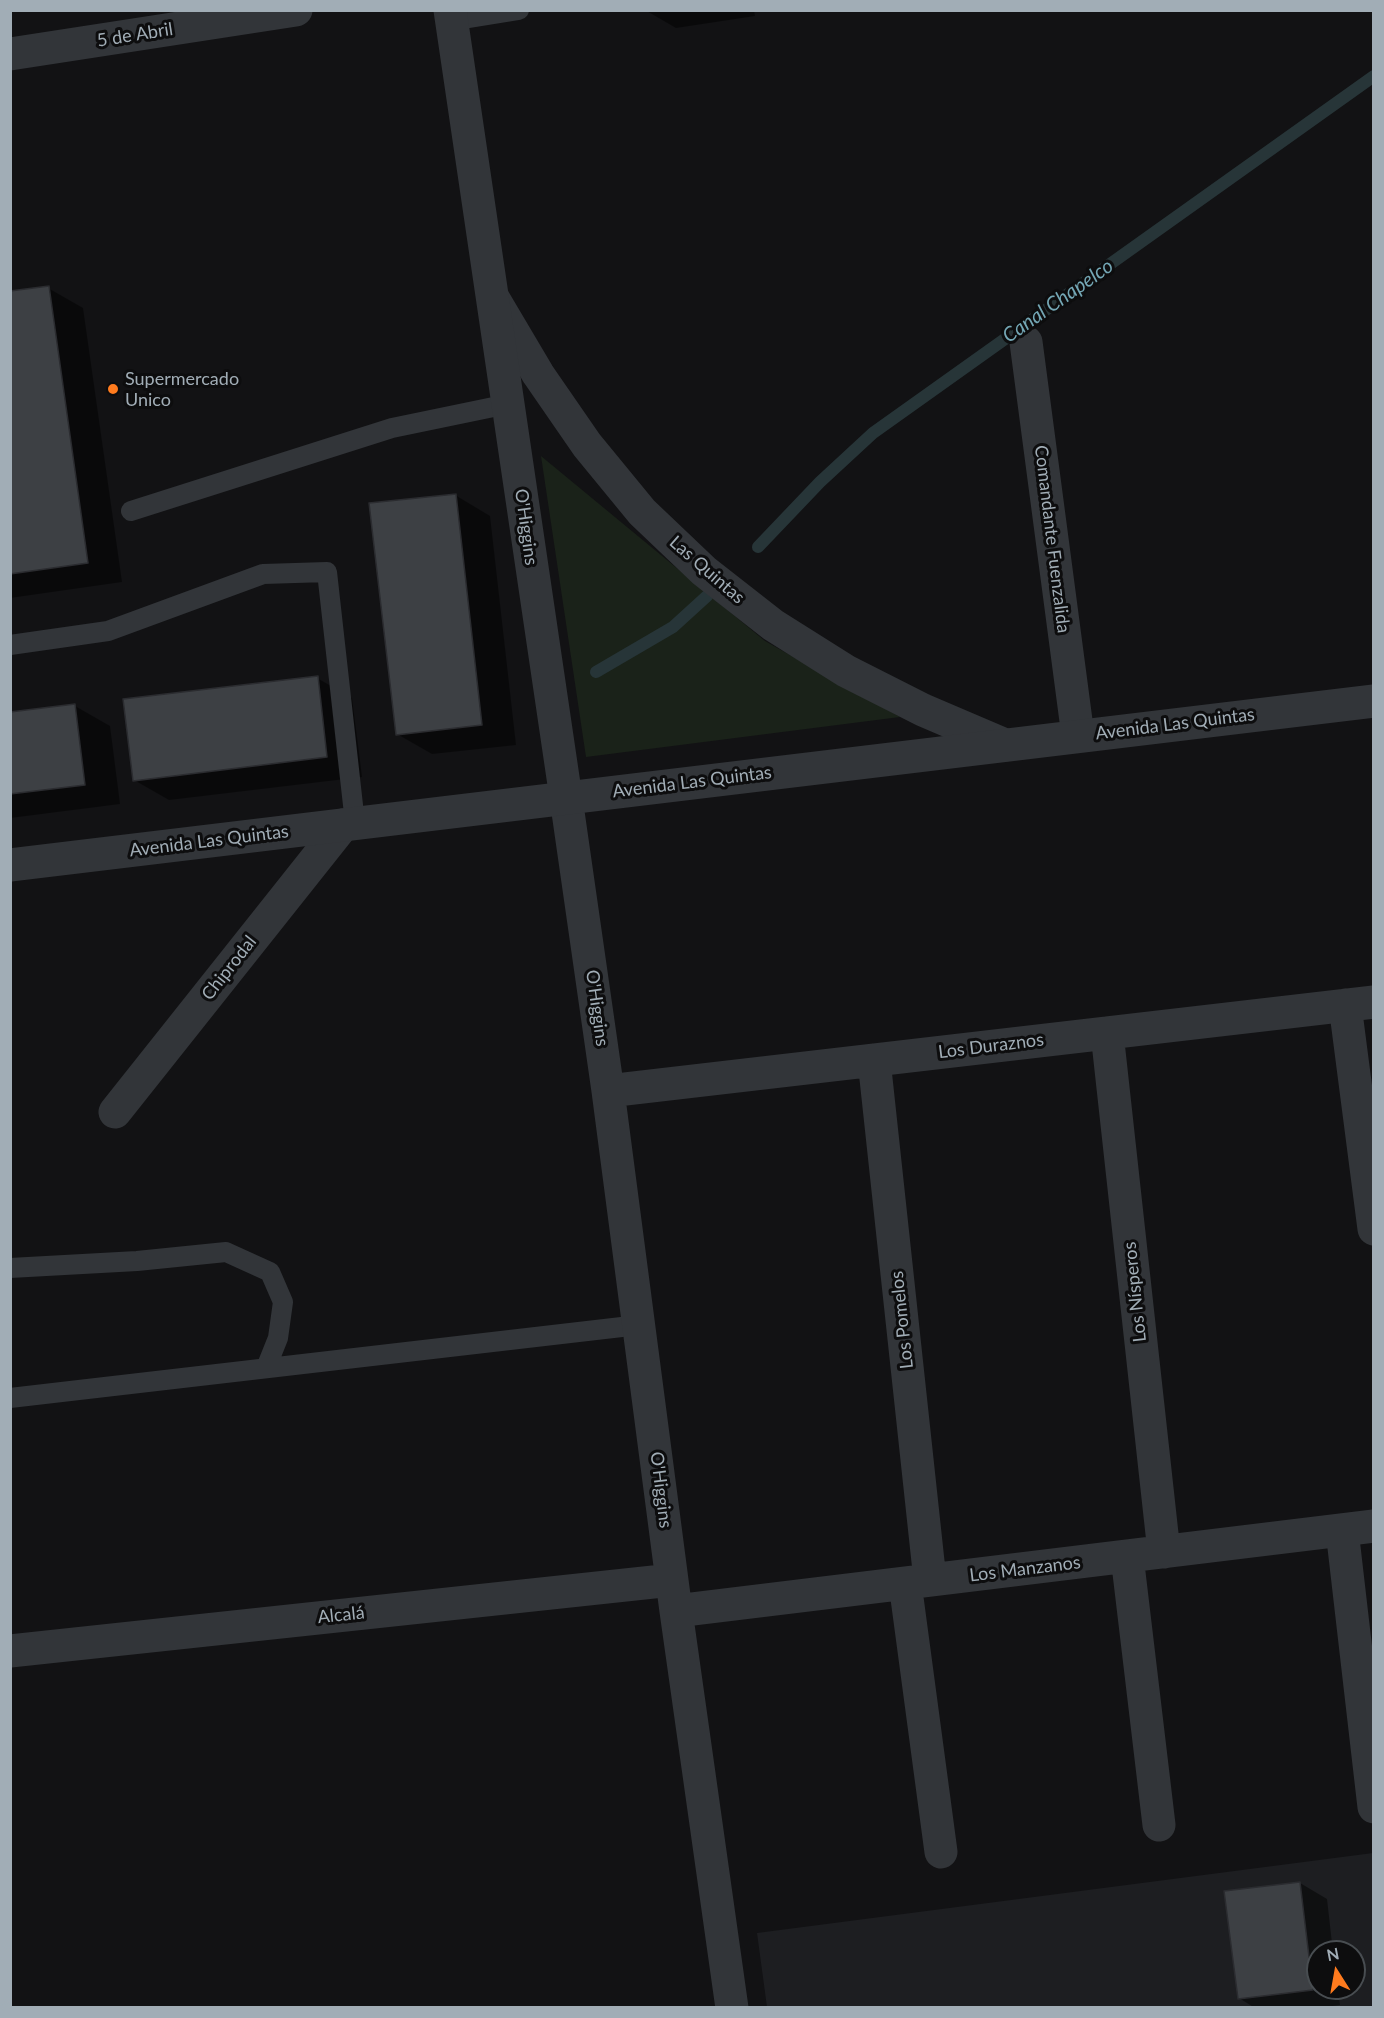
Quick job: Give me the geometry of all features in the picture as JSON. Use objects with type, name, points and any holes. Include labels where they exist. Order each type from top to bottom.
[{"type":"street","name":"5 de Abril","points":[[10,54],[296,10]]},
{"type":"street","name":"O'Higgins","points":[[450,16],[609,1090],[674,1595],[732,2007]]},
{"type":"street","name":"Las Quintas","points":[[493,298],[538,374],[587,445],[642,512],[704,571],[772,625],[846,671],[923,710],[1005,745]]},
{"type":"street","name":"Comandante Fuenzalida","points":[[1026,342],[1078,736]]},
{"type":"street","name":"Avenida Las Quintas","points":[[10,865],[1374,700]]},
{"type":"street","name":"Chiprodal","points":[[115,1112],[349,824]]},
{"type":"street","name":"Los Duraznos","points":[[609,1090],[1359,1003]]},
{"type":"street","points":[[1359,1003],[1374,1229]]},
{"type":"street","name":"Los Nísperos","points":[[1107,1033],[1164,1552]]},
{"type":"street","name":"Los Pomelos","points":[[874,1060],[941,1852]]},
{"type":"street","name":"Los Manzanos","points":[[674,1595],[918,1582],[1374,1526]]},
{"type":"street","points":[[1342,1530],[1371,1749],[1374,1807]]},
{"type":"street","points":[[1127,1556],[1159,1825]]},
{"type":"street","name":"Alcalá","points":[[10,1651],[674,1595]]},
{"type":"lane","points":[[450,16],[519,10]]},
{"type":"lane","points":[[131,511],[392,428],[508,404]]},
{"type":"lane","points":[[10,645],[108,631],[263,573],[327,572],[349,824]]},
{"type":"lane","points":[[10,1268],[137,1261],[226,1252],[270,1272],[283,1302],[278,1338],[266,1368]]},
{"type":"lane","points":[[10,1398],[639,1325]]},
{"type":"shaded area","points":[[541,456],[765,641],[900,717],[586,757]]},
{"type":"shaded area","points":[[1373,1853],[1373,2007],[767,2007],[757,1933]]},
{"type":"building","points":[[49,286],[88,563],[10,574],[10,291]]},
{"type":"building","points":[[456,494],[482,725],[396,735],[369,503]]},
{"type":"building","points":[[318,676],[327,757],[133,781],[123,699]]},
{"type":"building","points":[[75,704],[85,785],[10,794],[10,712]]},
{"type":"building","points":[[1300,1882],[1307,1940],[1306,1991],[1238,1999],[1224,1891]]},
{"type":"waterway","name":"Canal Chapelco","points":[[758,547],[820,482],[873,433],[1374,76]]},
{"type":"waterway","name":"Canal Chapelco","points":[[596,672],[673,627],[707,596]]},
{"type":"place","name":"Supermercado Unico","points":[[113,389]]}]
